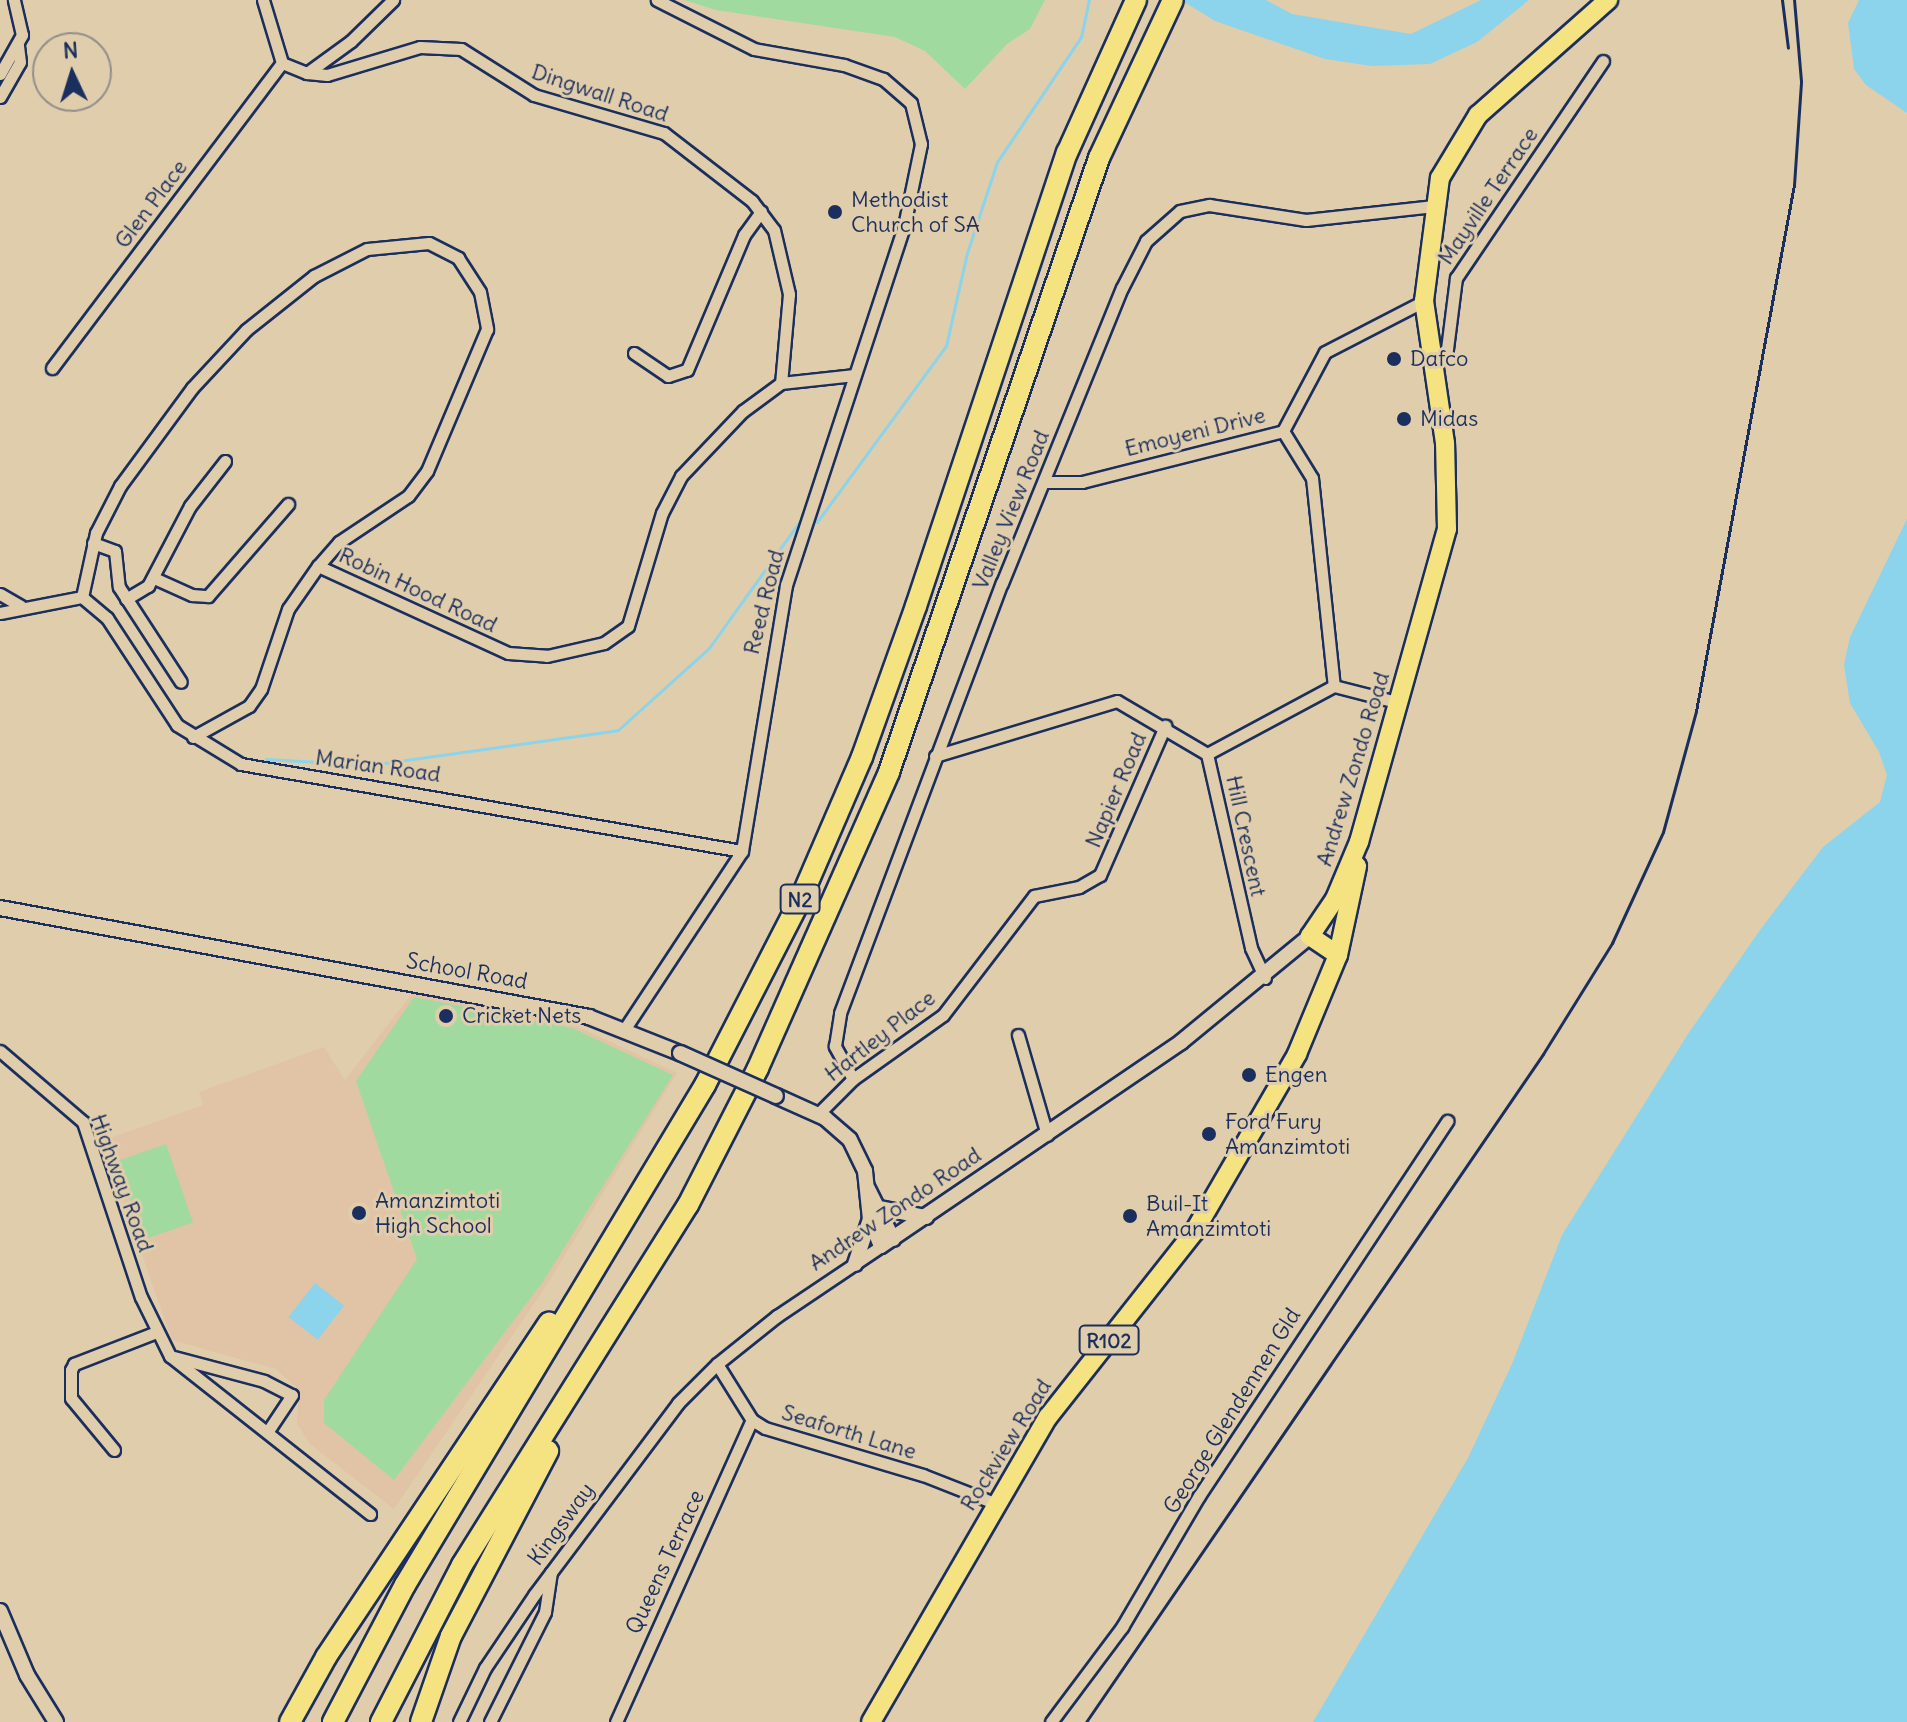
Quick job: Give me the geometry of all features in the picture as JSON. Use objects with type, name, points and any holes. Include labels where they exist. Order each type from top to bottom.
[{"type":"highway","name":"N2","points":[[381,1722],[462,1565],[554,1424],[688,1205],[758,1068],[883,786],[1094,171],[1173,0]]},
{"type":"highway","name":"N2","points":[[333,1722],[405,1585],[615,1240],[733,1030],[801,898],[862,757],[1067,153],[1133,6]]},
{"type":"highway","points":[[290,1722],[326,1657],[515,1373],[593,1259],[615,1240]]},
{"type":"highway","points":[[421,1722],[451,1636],[544,1460],[554,1424]]},
{"type":"main road","name":"Andrew Zondo Road","points":[[1310,936],[1335,899],[1359,842],[1447,529],[1447,471],[1424,301],[1434,206],[1445,167],[1478,115],[1608,0]]},
{"type":"main road","name":"Rockview Road","points":[[871,1722],[1048,1417],[1202,1219],[1309,1033],[1338,955],[1352,903],[1359,842]]},
{"type":"main road","points":[[1310,936],[1338,955]]},
{"type":"street","points":[[0,97],[20,62],[18,45],[22,17],[14,0]]},
{"type":"street","points":[[263,0],[282,63],[307,73],[351,41],[393,0]]},
{"type":"street","name":"Reed Road","points":[[624,1030],[742,851],[755,793],[775,629],[919,164],[917,116],[905,97],[883,79],[844,65],[754,49],[657,0]]},
{"type":"street","points":[[0,74],[18,45]]},
{"type":"street","name":"Dingwall Road","points":[[307,73],[327,75],[420,47],[461,49],[534,95],[664,133],[761,212],[780,243],[788,283],[781,383]]},
{"type":"street","name":"Mayville Terrace","points":[[1434,363],[1447,349],[1456,278],[1603,61]]},
{"type":"street","name":"Glen Place","points":[[52,368],[282,63]]},
{"type":"street","name":"Valley View Road","points":[[853,1079],[835,1046],[834,1032],[935,756],[1122,288],[1146,241],[1172,216],[1209,205],[1306,220],[1434,206]]},
{"type":"street","points":[[634,353],[660,373],[685,373],[744,235],[761,212]]},
{"type":"street","points":[[0,613],[21,606],[82,597],[93,543],[102,517],[145,447],[192,388],[274,304],[367,249],[405,243],[445,247],[480,292],[487,329],[482,347],[419,484],[339,542],[318,566],[288,609],[261,689],[249,706],[193,737]]},
{"type":"street","points":[[1283,431],[1331,347],[1424,301]]},
{"type":"street","points":[[781,383],[855,375]]},
{"type":"street","name":"Robin Hood Road","points":[[318,566],[508,653],[547,656],[604,643],[628,626],[662,513],[681,476],[743,411],[781,383]]},
{"type":"street","name":"Emoyeni Drive","points":[[1045,482],[1082,482],[1283,431],[1312,478],[1334,686]]},
{"type":"street","points":[[126,599],[154,578],[190,506],[225,461]]},
{"type":"street","points":[[154,578],[192,595],[208,596],[288,504]]},
{"type":"street","points":[[93,543],[115,551],[115,580],[181,682]]},
{"type":"street","points":[[0,594],[21,606]]},
{"type":"street","name":"Marian Road","points":[[82,597],[107,618],[157,701],[193,737],[230,759],[269,770],[420,791],[742,851]]},
{"type":"street","points":[[1207,754],[1334,686],[1400,703]]},
{"type":"street","name":"Hill Crescent","points":[[935,756],[1110,701],[1165,726],[1207,754],[1251,948],[1265,978]]},
{"type":"street","name":"Napier Road","points":[[1022,910],[1040,892],[1079,887],[1100,875],[1165,726]]},
{"type":"street","name":"School Road","points":[[0,908],[547,1008],[624,1030],[818,1114],[850,1140],[887,1243]]},
{"type":"street","name":"Hartley Place","points":[[818,1114],[853,1079],[943,1015],[1022,910]]},
{"type":"street","name":"Andrew Zondo Road","points":[[717,1364],[855,1264],[1047,1135],[1265,978],[1310,936]]},
{"type":"street","points":[[1018,1035],[1047,1135]]},
{"type":"street","name":"Highway Road","points":[[0,1051],[83,1122],[154,1333],[170,1356],[370,1514]]},
{"type":"street","name":"George Glendennen Gld","points":[[1051,1722],[1129,1616],[1199,1496],[1447,1121]]},
{"type":"street","points":[[855,1264],[875,1214],[926,1217]]},
{"type":"street","points":[[114,1450],[71,1398],[71,1370],[74,1364],[154,1333]]},
{"type":"street","points":[[170,1356],[264,1381],[292,1395],[268,1431]]},
{"type":"street","name":"Seaforth Lane","points":[[717,1364],[752,1420],[997,1504]]},
{"type":"street","name":"Kingsway","points":[[459,1722],[485,1668],[551,1572],[652,1433],[717,1364]]},
{"type":"street","name":"Queens Terrace","points":[[616,1722],[752,1420]]},
{"type":"street","points":[[490,1722],[545,1612],[551,1572]]},
{"type":"street","points":[[0,1611],[27,1675],[56,1722]]},
{"type":"shaded area","name":"Amanzimtoti High School","points":[[414,991],[574,1025],[677,1073],[546,1286],[394,1509],[310,1444],[297,1424],[299,1390],[276,1369],[172,1340],[102,1141],[203,1105],[199,1092],[324,1047],[345,1080]]},
{"type":"green space","points":[[684,0],[1045,0],[1030,29],[1007,44],[965,89],[925,51],[895,37],[716,10]]},
{"type":"green space","points":[[414,997],[572,1028],[673,1075],[544,1280],[394,1480],[324,1423],[324,1400],[417,1259],[356,1081]]},
{"type":"green space","points":[[166,1144],[193,1222],[144,1239],[117,1161]]},
{"type":"water","points":[[1181,0],[1266,0],[1292,14],[1411,34],[1481,0],[1529,0],[1477,42],[1430,64],[1372,66],[1325,59],[1215,21]]},
{"type":"water","points":[[1859,0],[1907,0],[1907,113],[1866,85],[1854,69],[1848,23]]},
{"type":"water","points":[[1907,519],[1907,1722],[1313,1722],[1468,1458],[1512,1364],[1562,1235],[1688,1034],[1760,930],[1823,847],[1880,802],[1887,775],[1879,752],[1850,703],[1844,665],[1850,637]]},
{"type":"water","points":[[315,1283],[344,1306],[318,1340],[289,1317]]},
{"type":"waterway","points":[[817,522],[946,346],[967,253],[997,162],[1081,37],[1089,0]]},
{"type":"waterway","points":[[266,759],[370,765],[618,730],[709,648],[800,521]]},
{"type":"railway","points":[[1782,0],[1788,48]]},
{"type":"railway","points":[[1086,1722],[1543,1054],[1612,943],[1663,832],[1696,711],[1794,185],[1801,81],[1794,0]]},
{"type":"place","name":"Methodist Church of SA","points":[[835,212]]},
{"type":"place","name":"Dafco","points":[[1394,359]]},
{"type":"place","name":"Midas","points":[[1404,419]]},
{"type":"place","name":"Cricket Nets","points":[[446,1016]]},
{"type":"place","name":"Engen","points":[[1249,1075]]},
{"type":"place","name":"Ford Fury Amanzimtoti","points":[[1209,1134]]},
{"type":"place","name":"Amanzimtoti High School","points":[[359,1213]]},
{"type":"place","name":"Buil-It Amanzimtoti","points":[[1130,1216]]}]
